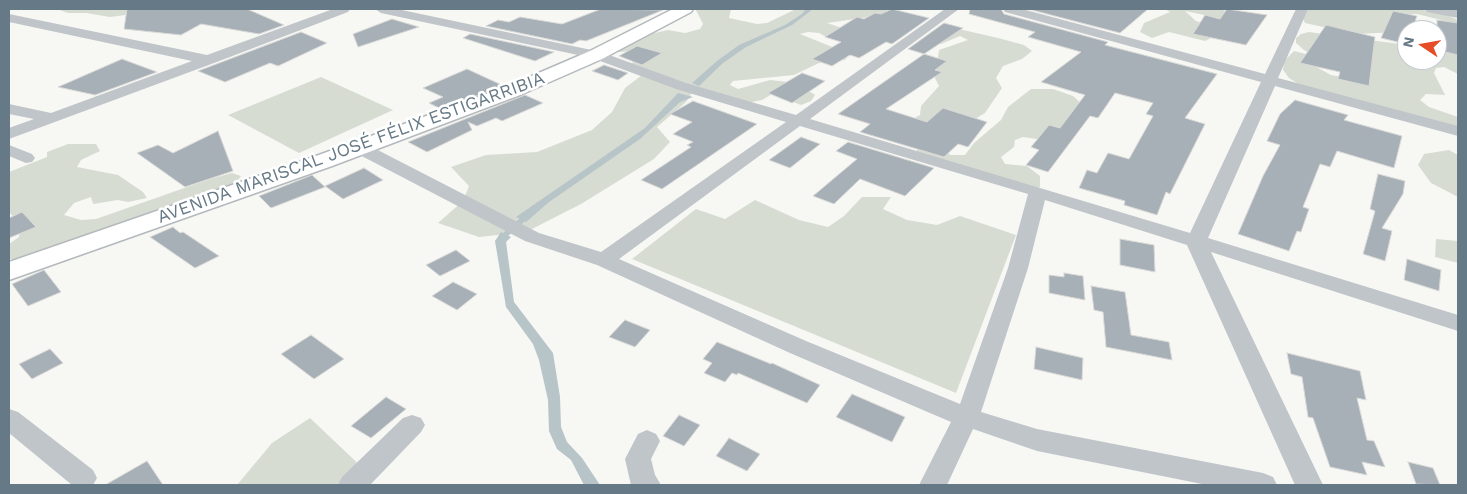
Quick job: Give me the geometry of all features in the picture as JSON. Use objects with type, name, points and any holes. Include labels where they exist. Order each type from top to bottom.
[{"type":"main road","name":"AVENIDA MARISCAL JOSÉ FÉLIX ESTIGARRIBIA","points":[[9,271],[360,148],[512,91],[596,55],[685,9]]},
{"type":"street","points":[[9,134],[344,9]]},
{"type":"street","points":[[381,9],[596,55],[681,86],[1038,192],[1458,323]]},
{"type":"street","points":[[604,260],[953,9]]},
{"type":"street","points":[[1009,9],[1458,131]]},
{"type":"street","points":[[1302,9],[1196,242],[1309,485]]},
{"type":"street","points":[[1431,9],[1458,14]]},
{"type":"street","points":[[9,18],[209,60]]},
{"type":"street","points":[[9,109],[52,118]]},
{"type":"street","points":[[360,148],[532,237],[604,260],[798,347],[966,416],[1037,440],[1263,485]]},
{"type":"street","points":[[9,150],[26,158]]},
{"type":"street","points":[[932,485],[966,416],[1018,268],[1038,192]]},
{"type":"street","points":[[9,419],[83,478]]},
{"type":"street","points":[[352,485],[412,425]]},
{"type":"street","points":[[646,441],[638,459],[642,480],[647,485]]},
{"type":"shaded area","points":[[57,9],[191,9],[183,13],[140,13],[110,17],[86,13],[68,13]]},
{"type":"shaded area","points":[[731,9],[729,18],[757,24],[767,23],[796,9],[889,9],[883,15],[827,23],[851,31],[828,38],[819,33],[808,32],[800,34],[850,54],[845,60],[819,63],[794,75],[733,81],[730,85],[738,89],[770,80],[788,82],[803,87],[815,95],[811,101],[801,105],[772,94],[762,100],[742,104],[630,65],[636,59],[632,51],[620,52],[613,50],[646,35],[668,30],[685,33],[700,29],[703,24],[696,10]]},
{"type":"shaded area","points":[[806,9],[813,9],[792,25],[746,47],[723,63],[699,86],[692,83],[739,45],[785,25],[802,14]]},
{"type":"shaded area","points":[[1165,9],[1221,9],[1239,17],[1218,20],[1185,11],[1196,21],[1214,27],[1207,33],[1211,38],[1205,41],[1169,32],[1152,38],[1140,32],[1144,23],[1170,12]]},
{"type":"shaded area","points":[[1305,9],[1417,9],[1442,13],[1458,20],[1458,24],[1417,14],[1400,14],[1400,20],[1397,20],[1397,32],[1355,34],[1305,23],[1300,12]]},
{"type":"shaded area","points":[[950,27],[1024,45],[1032,51],[1022,59],[1003,66],[996,78],[1002,88],[985,113],[970,122],[954,129],[908,122],[920,115],[921,106],[939,86],[935,78],[939,50],[968,40],[960,36],[941,44],[930,39]]},
{"type":"shaded area","points":[[1309,32],[1397,44],[1397,70],[1435,70],[1434,73],[1445,95],[1426,94],[1420,100],[1429,107],[1458,117],[1458,128],[1303,87],[1289,78],[1283,70],[1284,61],[1294,51],[1310,55],[1318,68],[1331,75],[1362,81],[1304,50],[1296,43],[1296,38],[1301,34]]},
{"type":"shaded area","points":[[1447,50],[1458,52],[1458,74],[1447,68]]},
{"type":"shaded area","points":[[642,75],[693,91],[686,102],[657,127],[670,142],[654,159],[581,204],[526,232],[479,237],[438,223],[463,201],[469,186],[451,167],[486,155],[537,152],[592,130],[612,112],[625,88]]},
{"type":"shaded area","points":[[321,77],[393,110],[299,153],[228,115]]},
{"type":"shaded area","points":[[1031,89],[1053,89],[1073,96],[1082,104],[1051,141],[1023,137],[1015,140],[1014,147],[1001,157],[1005,164],[1027,166],[1040,176],[1040,187],[1028,192],[916,156],[918,147],[945,148],[950,155],[965,155],[974,143],[1001,120],[1008,107]]},
{"type":"shaded area","points":[[678,93],[693,97],[680,102],[640,139],[549,202],[526,222],[516,217],[645,128]]},
{"type":"shaded area","points":[[68,144],[96,144],[100,151],[81,160],[77,167],[118,175],[143,192],[147,198],[128,202],[118,200],[93,204],[91,197],[74,203],[64,215],[81,220],[96,219],[210,179],[232,173],[241,176],[235,184],[24,260],[9,259],[9,244],[19,237],[21,225],[9,212],[9,172],[47,157],[47,152]]},
{"type":"shaded area","points":[[1449,150],[1458,155],[1458,197],[1431,183],[1418,165],[1424,154]]},
{"type":"shaded area","points":[[862,197],[891,197],[883,209],[907,220],[937,225],[960,216],[1016,235],[956,393],[632,259],[696,209],[725,219],[755,200],[799,220],[828,227],[844,216]]},
{"type":"shaded area","points":[[501,232],[511,237],[506,242],[514,302],[553,353],[560,397],[561,427],[567,442],[582,458],[600,485],[584,485],[571,460],[557,449],[549,431],[548,400],[539,360],[533,344],[506,307],[495,241]]},
{"type":"shaded area","points":[[1436,239],[1458,241],[1458,263],[1435,257]]},
{"type":"shaded area","points":[[310,418],[368,473],[354,485],[237,485],[272,443]]},
{"type":"building","points":[[127,9],[247,9],[284,25],[259,34],[201,24],[181,35],[124,29]]},
{"type":"building","points":[[601,9],[663,10],[586,41],[580,40],[572,44],[486,26],[498,20],[509,22],[520,17],[562,24]]},
{"type":"building","points":[[892,9],[929,18],[892,44],[886,42],[859,58],[850,55],[832,66],[812,59],[841,42],[825,37],[857,17],[864,19],[875,13],[881,14]]},
{"type":"building","points":[[970,9],[1001,9],[1004,14],[1108,42],[1105,45],[1217,74],[1185,118],[1205,124],[1170,194],[1166,192],[1157,215],[1124,205],[1125,201],[1079,188],[1087,170],[1097,173],[1108,153],[1129,159],[1153,116],[1146,114],[1153,103],[1115,93],[1098,118],[1090,116],[1048,172],[1026,165],[1039,150],[1031,147],[1049,125],[1060,128],[1085,95],[1041,82],[1081,52],[1028,37],[1035,32],[969,14]]},
{"type":"building","points":[[1028,9],[1148,9],[1120,33]]},
{"type":"building","points":[[1227,9],[1267,15],[1246,45],[1193,34],[1205,15],[1220,19]]},
{"type":"building","points":[[1393,11],[1417,16],[1416,20],[1397,20],[1397,42],[1381,38]]},
{"type":"building","points":[[392,19],[419,27],[358,47],[353,34]]},
{"type":"building","points":[[1447,21],[1458,23],[1458,55],[1447,52]]},
{"type":"building","points":[[944,23],[963,28],[924,54],[908,49]]},
{"type":"building","points":[[1326,25],[1375,37],[1369,86],[1338,79],[1340,72],[1300,63]]},
{"type":"building","points":[[301,32],[327,43],[278,66],[270,63],[225,82],[198,71]]},
{"type":"building","points":[[470,34],[554,52],[535,61],[463,38]]},
{"type":"building","points":[[637,46],[662,53],[642,65],[619,56]]},
{"type":"building","points":[[924,54],[947,61],[935,70],[942,72],[886,109],[927,122],[943,108],[987,122],[968,147],[958,144],[944,157],[860,132],[870,124],[838,114]]},
{"type":"building","points":[[122,59],[157,72],[95,95],[58,87]]},
{"type":"building","points":[[604,65],[628,73],[618,80],[592,71]]},
{"type":"building","points":[[467,69],[504,86],[441,109],[429,103],[443,97],[423,88]]},
{"type":"building","points":[[802,73],[825,81],[792,103],[768,93]]},
{"type":"building","points":[[525,95],[543,103],[502,121],[496,118],[477,126],[468,122],[472,130],[427,152],[408,142]]},
{"type":"building","points":[[1295,100],[1348,115],[1344,120],[1402,136],[1394,168],[1337,151],[1330,167],[1320,164],[1303,207],[1309,209],[1301,232],[1297,231],[1289,251],[1238,234],[1263,176],[1280,145],[1267,141],[1280,114]]},
{"type":"building","points":[[693,101],[757,124],[662,189],[641,180],[691,147],[687,145],[693,142],[673,134],[692,122],[670,114]]},
{"type":"building","points":[[218,131],[233,171],[185,187],[137,153],[158,145],[173,153]]},
{"type":"building","points":[[801,137],[820,144],[790,168],[769,160]]},
{"type":"building","points":[[848,142],[934,168],[905,196],[860,179],[834,204],[813,196],[857,159],[836,151]]},
{"type":"building","points":[[364,168],[383,180],[343,199],[325,186]]},
{"type":"building","points":[[1378,174],[1405,181],[1403,194],[1382,228],[1392,231],[1385,261],[1363,254],[1375,211],[1370,209]]},
{"type":"building","points":[[312,175],[325,187],[271,208],[259,196]]},
{"type":"building","points":[[22,212],[36,227],[9,238],[9,218]]},
{"type":"building","points":[[173,227],[219,256],[195,268],[150,237]]},
{"type":"building","points":[[1120,239],[1154,245],[1155,272],[1120,265]]},
{"type":"building","points":[[456,250],[470,261],[440,276],[426,265]]},
{"type":"building","points":[[1407,259],[1441,270],[1439,291],[1404,280]]},
{"type":"building","points":[[44,270],[61,292],[28,306],[12,284]]},
{"type":"building","points":[[1064,273],[1083,276],[1085,300],[1049,293],[1049,275],[1064,277]]},
{"type":"building","points":[[453,282],[477,294],[457,310],[432,296]]},
{"type":"building","points":[[1091,286],[1125,292],[1131,335],[1169,342],[1172,360],[1106,347],[1103,312],[1094,310]]},
{"type":"building","points":[[625,320],[650,330],[635,347],[609,337]]},
{"type":"building","points":[[311,335],[344,359],[314,379],[281,354]]},
{"type":"building","points":[[717,342],[772,363],[820,385],[807,403],[738,373],[737,375],[732,373],[725,382],[704,373],[712,363],[703,359]]},
{"type":"building","points":[[1036,347],[1083,358],[1082,380],[1034,369]]},
{"type":"building","points":[[50,349],[63,363],[32,379],[19,364]]},
{"type":"building","points":[[1287,353],[1360,371],[1366,400],[1357,398],[1367,440],[1374,441],[1385,467],[1362,462],[1367,475],[1330,467],[1313,418],[1308,417],[1302,377],[1291,374]]},
{"type":"building","points":[[852,394],[905,417],[892,442],[836,417]]},
{"type":"building","points":[[386,397],[406,409],[371,438],[351,426]]},
{"type":"building","points":[[679,415],[700,425],[684,446],[663,436]]},
{"type":"building","points":[[729,438],[760,454],[747,471],[716,456]]},
{"type":"building","points":[[147,461],[163,485],[105,485]]},
{"type":"building","points":[[1408,462],[1433,468],[1440,485],[1416,484]]},
{"type":"waterway","points":[[503,242],[504,236],[528,215]]}]
